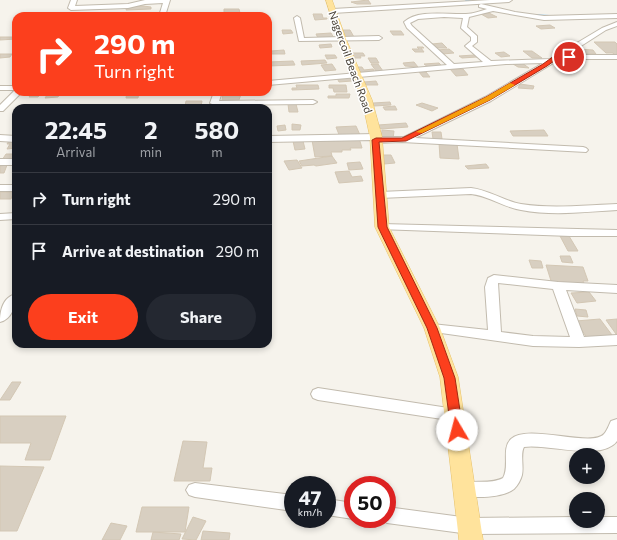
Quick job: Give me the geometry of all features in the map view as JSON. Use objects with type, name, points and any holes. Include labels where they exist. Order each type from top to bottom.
[{"type":"main road","name":"Nagercoil Beach Road","points":[[331,5],[342,39],[367,100],[376,139],[382,227],[432,328],[449,378],[470,533]]},
{"type":"street","points":[[74,0],[70,8],[128,6],[141,2],[166,0],[163,12]]},
{"type":"street","points":[[461,0],[494,10],[520,15],[554,18],[617,16]]},
{"type":"street","points":[[331,5],[379,8],[509,0]]},
{"type":"street","points":[[453,67],[409,27],[407,22],[410,19],[429,16],[466,16],[494,10]]},
{"type":"street","points":[[466,16],[464,28],[474,36],[474,42],[468,46],[490,64]]},
{"type":"street","points":[[297,18],[302,40],[379,38]]},
{"type":"street","points":[[403,140],[488,99],[604,29],[617,24]]},
{"type":"street","points":[[272,83],[519,61],[617,57]]},
{"type":"street","points":[[0,88],[12,88]]},
{"type":"street","points":[[1,107],[13,96]]},
{"type":"street","points":[[262,104],[313,102]]},
{"type":"street","points":[[0,138],[12,139]]},
{"type":"street","points":[[272,139],[376,139],[583,150]]},
{"type":"street","points":[[0,162],[12,162]]},
{"type":"street","points":[[0,188],[12,188]]},
{"type":"street","points":[[380,195],[471,191],[488,195],[511,206],[530,209],[617,207]]},
{"type":"street","points":[[0,216],[12,216]]},
{"type":"street","points":[[382,227],[563,233],[617,233]]},
{"type":"street","points":[[495,336],[491,287],[494,279],[558,286],[617,289]]},
{"type":"street","points":[[558,286],[579,342]]},
{"type":"street","points":[[0,318],[12,303]]},
{"type":"street","points":[[432,328],[533,341],[579,342],[617,340]]},
{"type":"street","points":[[318,394],[455,415]]},
{"type":"street","points":[[465,489],[500,488],[509,484],[512,479],[515,445],[521,441],[561,444],[603,443],[610,439],[613,430],[617,425]]},
{"type":"street","points":[[195,490],[284,502]]},
{"type":"street","points":[[396,517],[470,533],[617,525]]},
{"type":"building","points":[[368,0],[371,4],[357,4],[351,2]]},
{"type":"building","points":[[127,7],[151,7],[151,9],[126,10]]},
{"type":"building","points":[[224,9],[239,9],[240,12],[224,12]]},
{"type":"building","points":[[489,13],[497,17],[488,18],[481,14]]},
{"type":"building","points":[[313,14],[322,14],[323,18],[327,19],[315,20]]},
{"type":"building","points":[[550,25],[555,28],[541,29],[536,26]]},
{"type":"building","points":[[282,30],[291,30],[293,33],[283,34]]},
{"type":"building","points":[[341,30],[350,30],[354,37],[345,38]]},
{"type":"building","points":[[390,31],[401,31],[404,35],[393,35]]},
{"type":"building","points":[[331,33],[334,38],[318,38],[316,34]]},
{"type":"building","points":[[0,37],[12,37],[12,39],[0,40]]},
{"type":"building","points":[[594,42],[615,42],[617,44],[617,56],[613,53],[606,53]]},
{"type":"building","points":[[442,43],[447,48],[436,48],[432,44]]},
{"type":"building","points":[[331,44],[332,47],[320,48],[319,45]]},
{"type":"building","points":[[417,47],[423,47],[424,48],[421,48],[424,52],[415,52],[412,49],[419,49]]},
{"type":"building","points":[[449,49],[454,53],[442,54],[437,50]]},
{"type":"building","points":[[577,49],[593,50],[596,54],[579,54]]},
{"type":"building","points":[[284,50],[285,54],[272,54],[272,51]]},
{"type":"building","points":[[523,51],[532,51],[542,58],[532,58]]},
{"type":"building","points":[[504,52],[510,56],[501,57],[495,53]]},
{"type":"building","points":[[350,53],[363,53],[365,56],[360,56],[361,58],[353,58]]},
{"type":"building","points":[[0,54],[12,54],[10,57],[0,58]]},
{"type":"building","points":[[325,55],[335,55],[337,58],[327,59]]},
{"type":"building","points":[[474,55],[477,57],[462,58],[459,56]]},
{"type":"building","points":[[368,58],[376,58],[379,63],[371,63]]},
{"type":"building","points":[[325,60],[327,63],[302,65],[301,61]]},
{"type":"building","points":[[293,61],[295,65],[272,66],[272,62]]},
{"type":"building","points":[[414,62],[418,67],[405,66],[403,63]]},
{"type":"building","points":[[439,63],[442,66],[428,67],[424,64]]},
{"type":"building","points":[[522,63],[529,68],[518,67],[513,64]]},
{"type":"building","points":[[332,64],[336,70],[325,71],[321,65]]},
{"type":"building","points":[[371,64],[378,64],[383,71],[376,71]]},
{"type":"building","points":[[357,67],[362,67],[364,70],[373,69],[375,72],[361,73]]},
{"type":"building","points":[[450,69],[463,69],[468,75],[456,76]]},
{"type":"building","points":[[419,72],[426,72],[430,77],[423,77]]},
{"type":"building","points":[[350,77],[352,81],[339,82],[337,78]]},
{"type":"building","points":[[376,81],[378,85],[366,85],[364,82]]},
{"type":"building","points":[[520,84],[534,86],[533,89],[518,88]]},
{"type":"building","points":[[296,85],[318,85],[319,89],[292,90],[292,88],[297,88]]},
{"type":"building","points":[[329,85],[346,85],[347,92],[334,92],[333,88],[329,88]]},
{"type":"building","points":[[336,94],[350,94],[349,98],[328,98],[328,96],[336,96]]},
{"type":"building","points":[[46,96],[59,96],[58,97],[45,98]]},
{"type":"building","points":[[126,96],[138,96],[138,98],[126,98]]},
{"type":"building","points":[[223,96],[240,96],[239,100],[222,100]]},
{"type":"building","points":[[186,101],[202,101],[201,104],[185,104]]},
{"type":"building","points":[[390,102],[391,105],[374,106],[373,103]]},
{"type":"building","points":[[422,103],[438,108],[432,111],[416,105]]},
{"type":"building","points":[[288,104],[296,104],[298,112],[289,112]]},
{"type":"building","points":[[395,106],[397,110],[385,110],[383,107]]},
{"type":"building","points":[[406,123],[408,127],[381,129],[378,125]]},
{"type":"building","points":[[292,124],[301,125],[300,130],[292,130]]},
{"type":"building","points":[[285,125],[286,130],[278,131],[277,126]]},
{"type":"building","points":[[356,126],[360,135],[340,137],[336,127]]},
{"type":"building","points":[[382,130],[394,131],[393,139],[381,138]]},
{"type":"building","points":[[544,130],[548,136],[513,136],[510,131]]},
{"type":"building","points":[[432,132],[441,132],[442,139],[433,139]]},
{"type":"building","points":[[359,138],[362,148],[350,148],[351,150],[342,150],[342,152],[331,152],[332,156],[315,157],[312,140]]},
{"type":"building","points":[[9,141],[12,141],[12,148],[7,149],[10,144],[7,144]]},
{"type":"building","points":[[293,141],[303,141],[305,149],[295,150]]},
{"type":"building","points":[[439,143],[457,144],[459,159],[440,158]]},
{"type":"building","points":[[6,154],[12,154],[11,160],[2,160]]},
{"type":"building","points":[[380,155],[391,155],[395,163],[384,164]]},
{"type":"building","points":[[332,156],[337,163],[302,166],[299,161]]},
{"type":"building","points":[[297,160],[302,168],[289,170],[284,161]]},
{"type":"building","points":[[360,162],[363,169],[349,170],[347,163]]},
{"type":"building","points":[[486,164],[489,168],[468,169],[465,166]]},
{"type":"building","points":[[7,165],[4,173],[0,173],[0,166]]},
{"type":"building","points":[[349,171],[352,177],[361,176],[363,181],[339,183],[335,172]]},
{"type":"building","points":[[0,192],[12,192],[11,199],[0,199]]},
{"type":"building","points":[[560,236],[569,236],[578,251],[568,251]]},
{"type":"building","points":[[560,256],[570,256],[573,263],[562,262]]},
{"type":"building","points":[[529,260],[541,261],[543,268],[532,268]]},
{"type":"building","points":[[546,265],[583,267],[588,281],[583,281],[585,286],[552,284]]},
{"type":"building","points":[[589,292],[596,301],[577,303],[571,293]]},
{"type":"building","points":[[575,309],[586,310],[588,317],[577,316]]},
{"type":"building","points":[[600,319],[612,335],[587,338],[576,321]]},
{"type":"building","points":[[617,319],[617,334],[616,334],[606,320]]},
{"type":"building","points":[[12,382],[21,382],[10,400],[0,400]]},
{"type":"building","points":[[0,416],[66,416],[50,460],[25,460],[31,443],[0,443]]},
{"type":"building","points":[[183,441],[207,442],[203,468],[212,468],[210,481],[174,481]]},
{"type":"building","points":[[0,466],[44,467],[17,531],[0,531]]},
{"type":"building","points":[[142,507],[189,507],[185,532],[136,532]]},
{"type":"building","points":[[193,517],[206,521],[196,540],[182,539]]},
{"type":"building","points":[[111,523],[127,526],[120,540],[102,540]]},
{"type":"building","points":[[203,531],[230,533],[229,540],[201,540]]},
{"type":"building","points":[[153,532],[181,534],[179,540],[151,540]]},
{"type":"waterway","points":[[466,0],[485,5]]},
{"type":"waterway","points":[[536,15],[550,16]]},
{"type":"slow traffic","points":[[420,132],[488,99],[512,85]]},
{"type":"route","points":[[457,430],[449,378],[432,328],[382,227],[376,140],[403,140],[488,99],[556,57],[569,57]]}]
